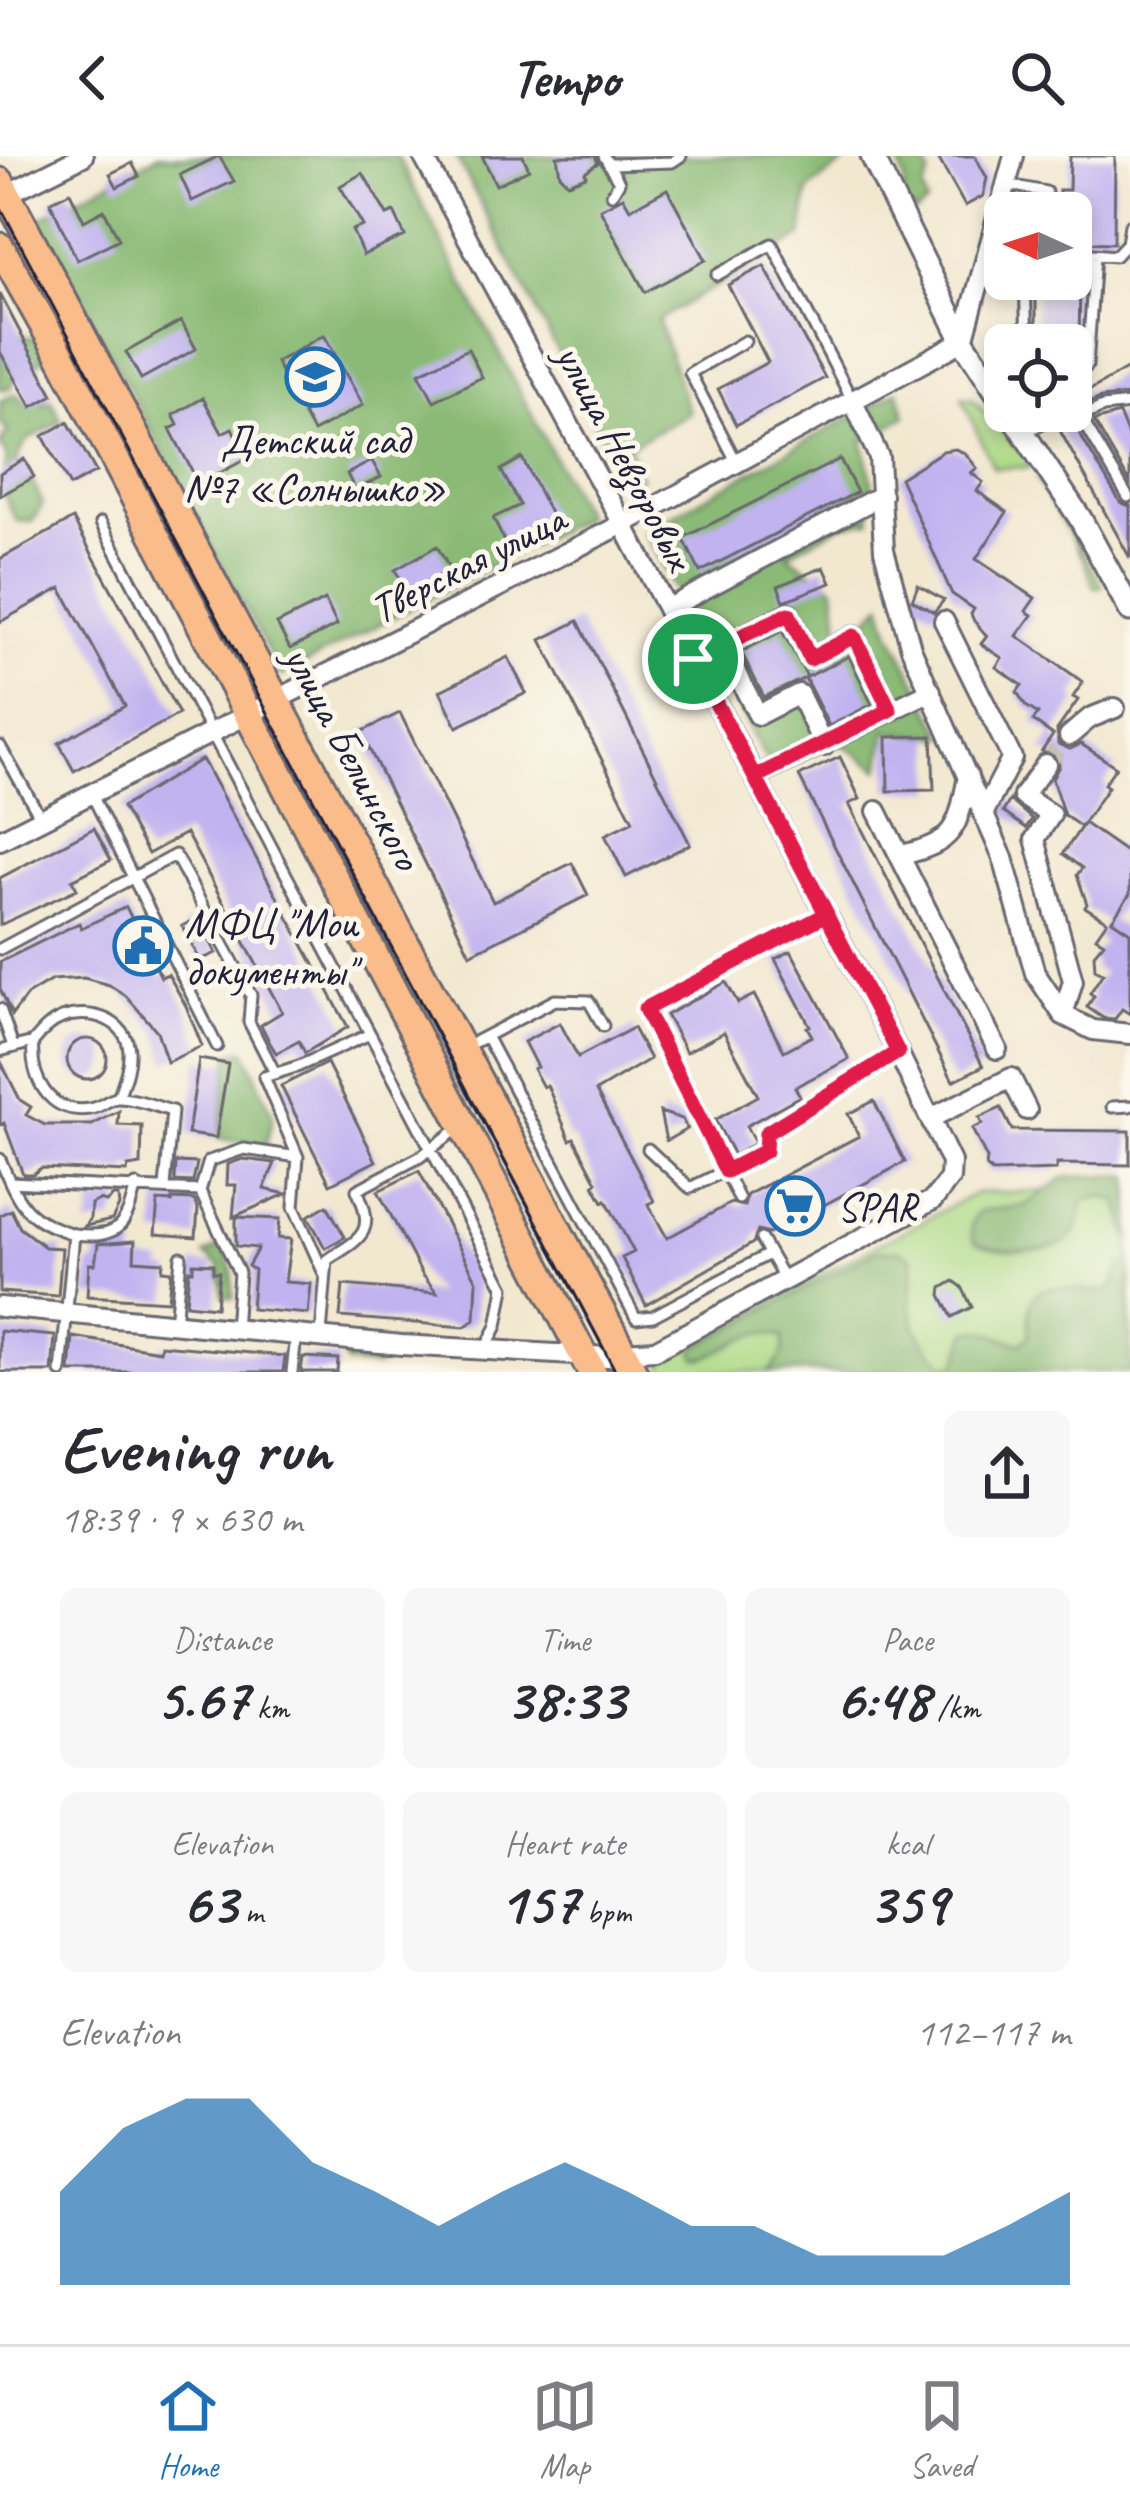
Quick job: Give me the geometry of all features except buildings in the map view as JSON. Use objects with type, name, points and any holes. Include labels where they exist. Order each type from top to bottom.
[{"type":"main road","name":"улица Белинского","points":[[4,188],[278,701],[474,1042],[627,1361]]},
{"type":"main road","name":"улица Белинского","points":[[0,247],[588,1364]]},
{"type":"street","name":"улица Невзоровых","points":[[423,156],[623,524],[951,1162],[950,1178],[933,1200],[786,1282]]},
{"type":"street","points":[[872,156],[963,341],[984,373]]},
{"type":"street","points":[[963,341],[1014,156]]},
{"type":"street","points":[[4,188],[76,158]]},
{"type":"street","name":"Тверская улица","points":[[0,839],[623,524],[963,341]]},
{"type":"street","points":[[853,402],[879,457],[884,550],[911,648],[1003,858],[1035,973],[1063,1015],[1094,1030],[1130,1034]]},
{"type":"street","points":[[1023,433],[1080,518],[1130,609]]},
{"type":"street","points":[[667,609],[881,495]]},
{"type":"street","points":[[693,659],[789,614],[810,659],[854,636],[890,710]]},
{"type":"street","points":[[944,621],[1012,758],[984,812]]},
{"type":"street","points":[[722,645],[758,716],[799,694],[824,746]]},
{"type":"street","points":[[755,777],[931,691]]},
{"type":"street","points":[[1069,736],[1090,718],[1115,708]]},
{"type":"street","points":[[1046,764],[1023,796],[1051,815],[1036,839],[1073,981],[1063,1015]]},
{"type":"street","points":[[902,855],[946,840],[960,819],[968,776]]},
{"type":"street","points":[[877,811],[997,1049]]},
{"type":"street","points":[[931,1118],[1011,1078],[1027,1110]]},
{"type":"street","points":[[0,1307],[588,1364],[627,1361],[655,1350],[786,1282]]},
{"type":"lane","points":[[612,194],[619,182],[608,160],[672,162],[680,156]]},
{"type":"lane","points":[[1005,184],[1046,192]]},
{"type":"lane","points":[[1092,256],[1115,256],[1126,243],[1130,225]]},
{"type":"lane","points":[[717,275],[772,244],[853,402]]},
{"type":"lane","points":[[1091,324],[1095,256]]},
{"type":"lane","points":[[737,464],[690,373],[745,341]]},
{"type":"lane","points":[[1092,409],[1130,404]]},
{"type":"lane","points":[[1086,432],[1128,497]]},
{"type":"lane","points":[[101,523],[504,1288],[497,1326],[484,1351]]},
{"type":"lane","points":[[0,746],[41,818]]},
{"type":"lane","points":[[91,793],[217,1046]]},
{"type":"lane","points":[[0,949],[176,855],[251,995],[249,1022],[275,1073]]},
{"type":"lane","points":[[739,1199],[645,1009],[827,914]]},
{"type":"lane","points":[[604,1026],[589,1000],[555,1000],[474,1042],[636,1318],[653,1316],[769,1254]]},
{"type":"lane","points":[[0,1009],[13,1046]]},
{"type":"lane","points":[[0,1051],[33,1042],[59,1018],[83,1012],[110,1020],[126,1036],[130,1054],[118,1098]]},
{"type":"lane","points":[[326,1276],[294,1207],[298,1157],[264,1077],[370,1034]]},
{"type":"lane","points":[[33,1042],[31,1066],[39,1088],[63,1106],[90,1109],[118,1098],[172,1111],[165,1187]]},
{"type":"lane","points":[[648,1148],[690,1188],[765,1151],[766,1133],[898,1052]]},
{"type":"lane","points":[[1112,1107],[1130,1106]]},
{"type":"lane","points":[[320,1339],[327,1260],[360,1238],[366,1226],[368,1214],[357,1190],[420,1157],[465,1124]]},
{"type":"lane","points":[[235,1330],[239,1273],[200,1191],[209,1160],[244,1150],[298,1157]]},
{"type":"lane","points":[[0,1160],[21,1206],[35,1220],[74,1234],[100,1237],[118,1228],[129,1216],[136,1185]]},
{"type":"lane","points":[[10,1182],[200,1191]]},
{"type":"lane","points":[[62,1372],[74,1234]]},
{"type":"lane","points":[[761,1239],[786,1282]]},
{"type":"lane","points":[[175,1325],[181,1257]]},
{"type":"lane","points":[[292,1372],[296,1336]]},
{"type":"green space","points":[[158,156],[397,156],[585,517],[281,676],[39,219]]},
{"type":"green space","points":[[456,156],[841,156],[844,163],[808,190],[802,236],[658,320],[689,413],[629,446],[641,478],[628,487]]},
{"type":"green space","points":[[898,156],[920,156],[930,174],[923,189],[927,204],[916,213],[902,202],[905,184]]},
{"type":"green space","points":[[15,335],[40,339],[46,355],[34,367],[19,370],[10,388],[0,389],[0,348]]},
{"type":"green space","points":[[898,391],[906,416],[863,441],[872,481],[870,521],[844,524],[787,554],[835,588],[840,635],[859,628],[882,604],[891,633],[945,737],[886,732],[880,770],[840,743],[766,760],[644,531]]},
{"type":"green space","points":[[16,394],[28,405],[52,401],[61,421],[26,441],[16,461],[27,471],[43,504],[32,522],[17,521],[4,491],[7,458],[0,443],[8,430],[0,424],[0,401]]},
{"type":"green space","points":[[962,398],[971,398],[984,412],[984,432],[1002,432],[1030,467],[994,468]]},
{"type":"green space","points":[[1037,479],[1043,480],[1102,586],[1095,588]]},
{"type":"green space","points":[[245,1050],[273,1116],[266,1145],[219,1139],[230,1054]]},
{"type":"green space","points":[[1130,1176],[1130,1239],[1118,1201],[1101,1196],[1084,1201],[1075,1233],[1064,1243],[1038,1250],[1007,1250],[973,1240],[971,1223],[979,1211],[1024,1206],[1064,1178]]},
{"type":"green space","points":[[1130,1189],[1130,1372],[663,1372],[672,1353],[976,1193]]},
{"type":"green space","points":[[223,1245],[232,1270],[233,1298],[223,1296],[220,1266],[205,1255]]},
{"type":"green space","points":[[899,1250],[912,1257],[911,1307],[916,1326],[946,1365],[957,1364],[968,1331],[1022,1343],[1030,1335],[1033,1299],[1041,1291],[1111,1290],[1122,1263],[1130,1261],[1130,1372],[768,1372],[784,1348],[783,1337],[773,1334],[753,1336],[697,1358],[697,1346],[877,1251]]},
{"type":"green space","points":[[352,1340],[383,1344],[387,1355],[377,1366],[347,1364],[342,1352]]},
{"type":"tunnel","points":[[1046,764],[1069,736]]},
{"type":"tram line","points":[[0,206],[616,1372]]},
{"type":"place","name":"Детский сад №7 «Солнышко»","points":[[315,377]]},
{"type":"place","name":"МФЦ \"Мои документы\"","points":[[143,946]]},
{"type":"place","name":"SPAR","points":[[795,1206]]},
{"type":"route","points":[[693,659],[789,614],[810,659],[854,636],[890,710],[824,746],[755,777],[827,914],[645,1009],[726,1171],[765,1151],[766,1133],[898,1052],[827,914],[693,659]]}]
